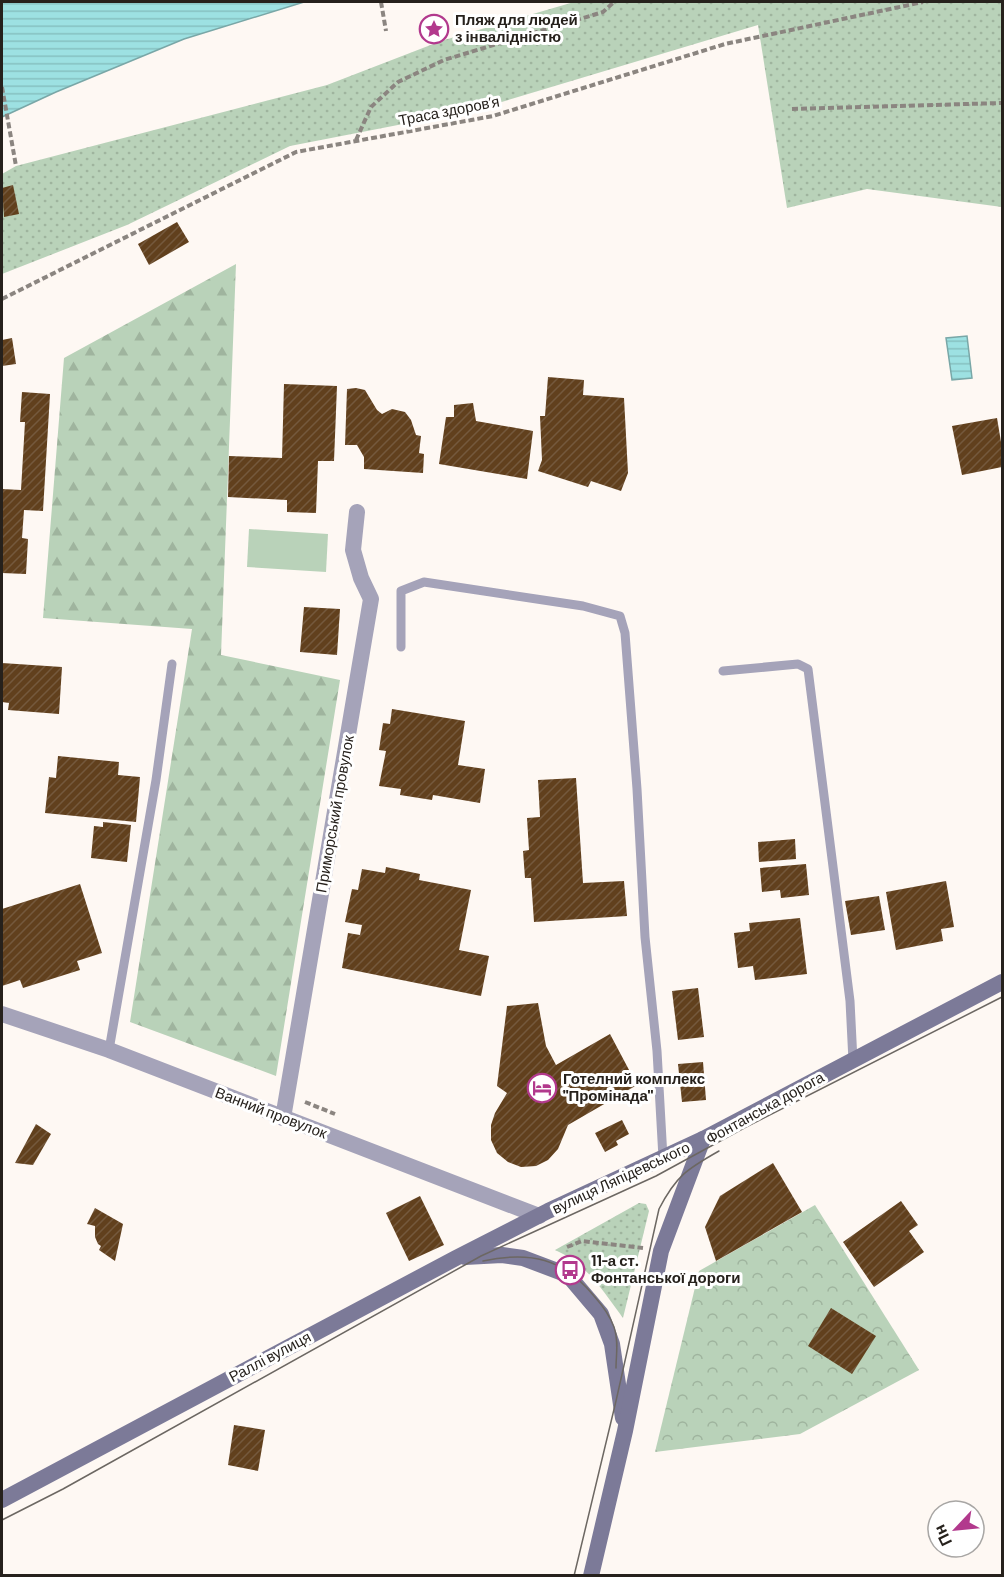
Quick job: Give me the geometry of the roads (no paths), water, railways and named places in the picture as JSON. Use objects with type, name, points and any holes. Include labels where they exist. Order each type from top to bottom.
[{"type":"main road","name":"Фонтанська дорога","points":[[591,1575],[625,1431],[653,1301],[661,1251],[703,1139],[1002,982]]},
{"type":"main road","name":"вулиця Ляпідевського","points":[[539,1216],[703,1139]]},
{"type":"main road","name":"Раллі вулиця","points":[[2,1500],[539,1216]]},
{"type":"main road","points":[[456,1258],[502,1255],[523,1258],[568,1275],[602,1314],[612,1344],[625,1431]]},
{"type":"street","name":"Приморський провулок","points":[[283,1118],[371,599],[361,578],[354,550],[357,512]]},
{"type":"street","name":"Ванний провулок","points":[[2,1014],[109,1050],[539,1216]]},
{"type":"lane","points":[[401,647],[401,591],[424,582],[583,606],[620,616],[625,633],[645,937],[657,1051],[663,1158]]},
{"type":"lane","points":[[109,1050],[156,780],[172,664]]},
{"type":"lane","points":[[723,671],[798,664],[808,669],[850,1001],[852,1060]]},
{"type":"water","points":[[2,2],[304,2],[184,39],[2,117]]},
{"type":"water","points":[[967,336],[972,378],[952,380],[946,338]]},
{"type":"tram line","points":[[2,1520],[63,1489],[481,1256],[656,1176],[746,1127],[1002,997]]},
{"type":"tram line","points":[[574,1576],[659,1209],[683,1174],[719,1151]]},
{"type":"tram line","points":[[483,1261],[500,1258],[531,1258],[544,1260],[570,1273],[597,1299],[612,1323],[616,1332],[616,1368]]},
{"type":"place","name":"Пляж для людей з інвалідністю","points":[[434,29]]},
{"type":"place","name":"Готелний комплекс \"Промінада\"","points":[[542,1088]]},
{"type":"place","name":"11-а ст. Фонтанської дороги","points":[[570,1270]]}]
